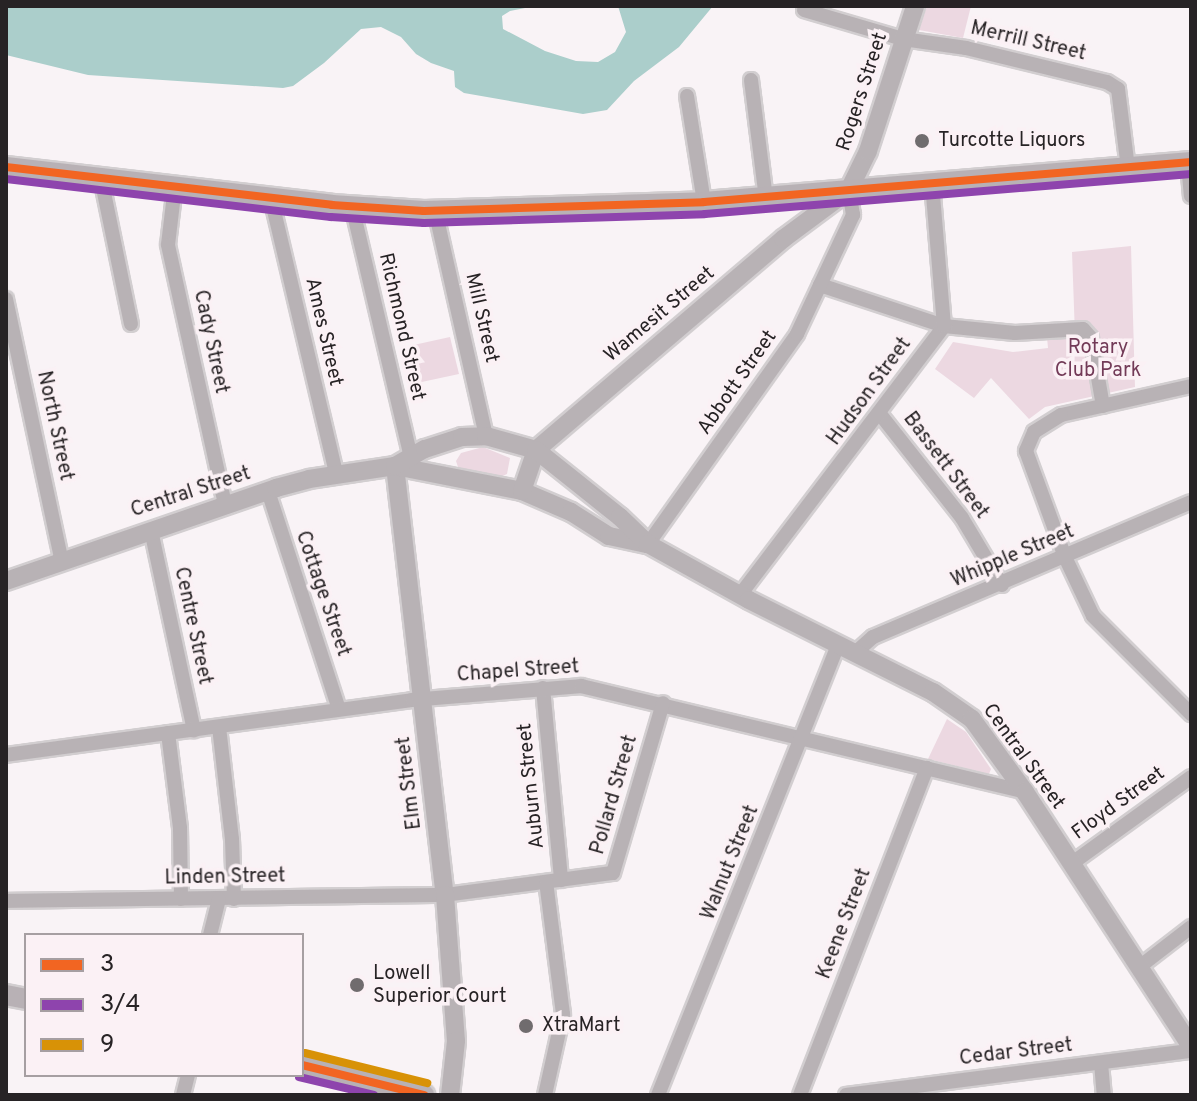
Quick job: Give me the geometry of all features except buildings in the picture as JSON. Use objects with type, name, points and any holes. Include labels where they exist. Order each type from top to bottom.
[{"type":"main road","points":[[6,167],[271,198],[435,210],[704,202],[1189,163]]},
{"type":"main road","points":[[304,1065],[424,1095]]},
{"type":"street","name":"Rogers Street","points":[[849,190],[868,151],[915,6]]},
{"type":"street","name":"Merrill Street","points":[[804,10],[903,39],[966,48],[1107,82],[1118,89],[1128,168]]},
{"type":"street","points":[[751,80],[766,198]]},
{"type":"street","points":[[687,96],[704,202]]},
{"type":"street","points":[[1189,163],[1191,196]]},
{"type":"street","points":[[101,178],[131,324]]},
{"type":"street","points":[[932,184],[944,326]]},
{"type":"street","name":"Cady Street","points":[[175,186],[168,245],[225,505]]},
{"type":"street","name":"Abbott Street","points":[[648,544],[787,352],[853,215],[849,190]]},
{"type":"street","name":"Wamesit Street","points":[[536,450],[783,239],[849,190]]},
{"type":"street","name":"Ames Street","points":[[271,198],[336,474]]},
{"type":"street","name":"Richmond Street","points":[[352,206],[403,462]]},
{"type":"street","name":"Mill Street","points":[[435,210],[476,436]]},
{"type":"street","points":[[820,285],[944,326],[1015,333],[1083,329],[1091,338],[1103,406]]},
{"type":"street","name":"North Street","points":[[6,299],[62,562]]},
{"type":"street","name":"Hudson Street","points":[[740,595],[944,326]]},
{"type":"street","points":[[1191,386],[1061,415],[1034,432],[1027,444],[1027,458],[1065,557],[1093,616],[1191,714]]},
{"type":"street","name":"Bassett Street","points":[[880,414],[962,518],[1002,585]]},
{"type":"street","points":[[462,478],[453,469],[450,454],[476,436]]},
{"type":"street","name":"Central Street","points":[[6,581],[268,491],[403,462],[425,449],[476,436],[536,450],[620,517],[648,544],[740,595],[933,692],[972,719],[1025,792],[1191,1049]]},
{"type":"street","points":[[522,491],[536,450]]},
{"type":"street","name":"Central Street","points":[[403,462],[522,491],[571,512],[609,536],[648,544]]},
{"type":"street","name":"Elm Street","points":[[403,462],[422,699],[445,895],[456,1041],[450,1095]]},
{"type":"street","name":"Cottage Street","points":[[268,491],[339,709]]},
{"type":"street","name":"Whipple Street","points":[[846,649],[1191,502]]},
{"type":"street","name":"Centre Street","points":[[151,530],[194,730]]},
{"type":"street","name":"Walnut Street","points":[[658,1095],[802,739],[846,649]]},
{"type":"street","name":"Chapel Street","points":[[6,755],[422,699],[543,688],[595,687],[1025,792]]},
{"type":"street","name":"Auburn Street","points":[[543,688],[563,1014],[545,1095]]},
{"type":"street","name":"Pollard Street","points":[[445,895],[613,873],[663,703]]},
{"type":"street","points":[[211,933],[226,899],[232,839],[219,727]]},
{"type":"street","points":[[168,733],[180,828],[181,899]]},
{"type":"street","name":"Keene Street","points":[[800,1095],[927,768]]},
{"type":"street","name":"Floyd Street","points":[[1071,864],[1191,777]]},
{"type":"street","name":"Linden Street","points":[[6,901],[445,895]]},
{"type":"street","points":[[1138,968],[1191,927]]},
{"type":"street","name":"Cedar Street","points":[[846,1095],[1191,1049]]},
{"type":"street","points":[[1101,1063],[1104,1095]]},
{"type":"green space","points":[[927,6],[971,6],[963,38],[919,30]]},
{"type":"green space","name":"Rotary Club Park","points":[[1131,246],[1135,387],[1045,407],[1029,419],[991,378],[974,398],[935,369],[953,342],[1013,352],[1048,348],[1047,338],[1075,335],[1072,252]]},
{"type":"green space","points":[[450,337],[459,374],[417,383],[409,346]]},
{"type":"green space","points":[[483,447],[510,458],[507,474],[500,477],[458,467],[456,461],[461,453]]},
{"type":"green space","points":[[947,719],[966,732],[991,769],[989,774],[928,759]]},
{"type":"water","points":[[6,6],[535,6],[510,11],[502,16],[503,29],[545,51],[576,61],[598,62],[615,52],[626,32],[618,6],[713,6],[679,47],[634,81],[607,110],[583,114],[464,93],[455,87],[454,71],[416,54],[401,37],[381,27],[361,29],[324,63],[293,86],[283,88],[88,75],[6,55]]},
{"type":"transit line","name":"3","points":[[6,167],[332,205],[424,211],[704,202],[1191,162]]},
{"type":"transit line","name":"3/4","points":[[6,179],[331,217],[424,223],[705,214],[1191,174]]},
{"type":"transit line","name":"9","points":[[305,1053],[427,1083]]},
{"type":"transit line","name":"3","points":[[304,1065],[424,1095]]},
{"type":"transit line","name":"3/4","points":[[299,1077],[374,1095]]},
{"type":"place","name":"Turcotte Liquors","points":[[922,141]]},
{"type":"place","name":"Lowell Superior Court","points":[[357,985]]},
{"type":"place","name":"XtraMart","points":[[526,1026]]}]
